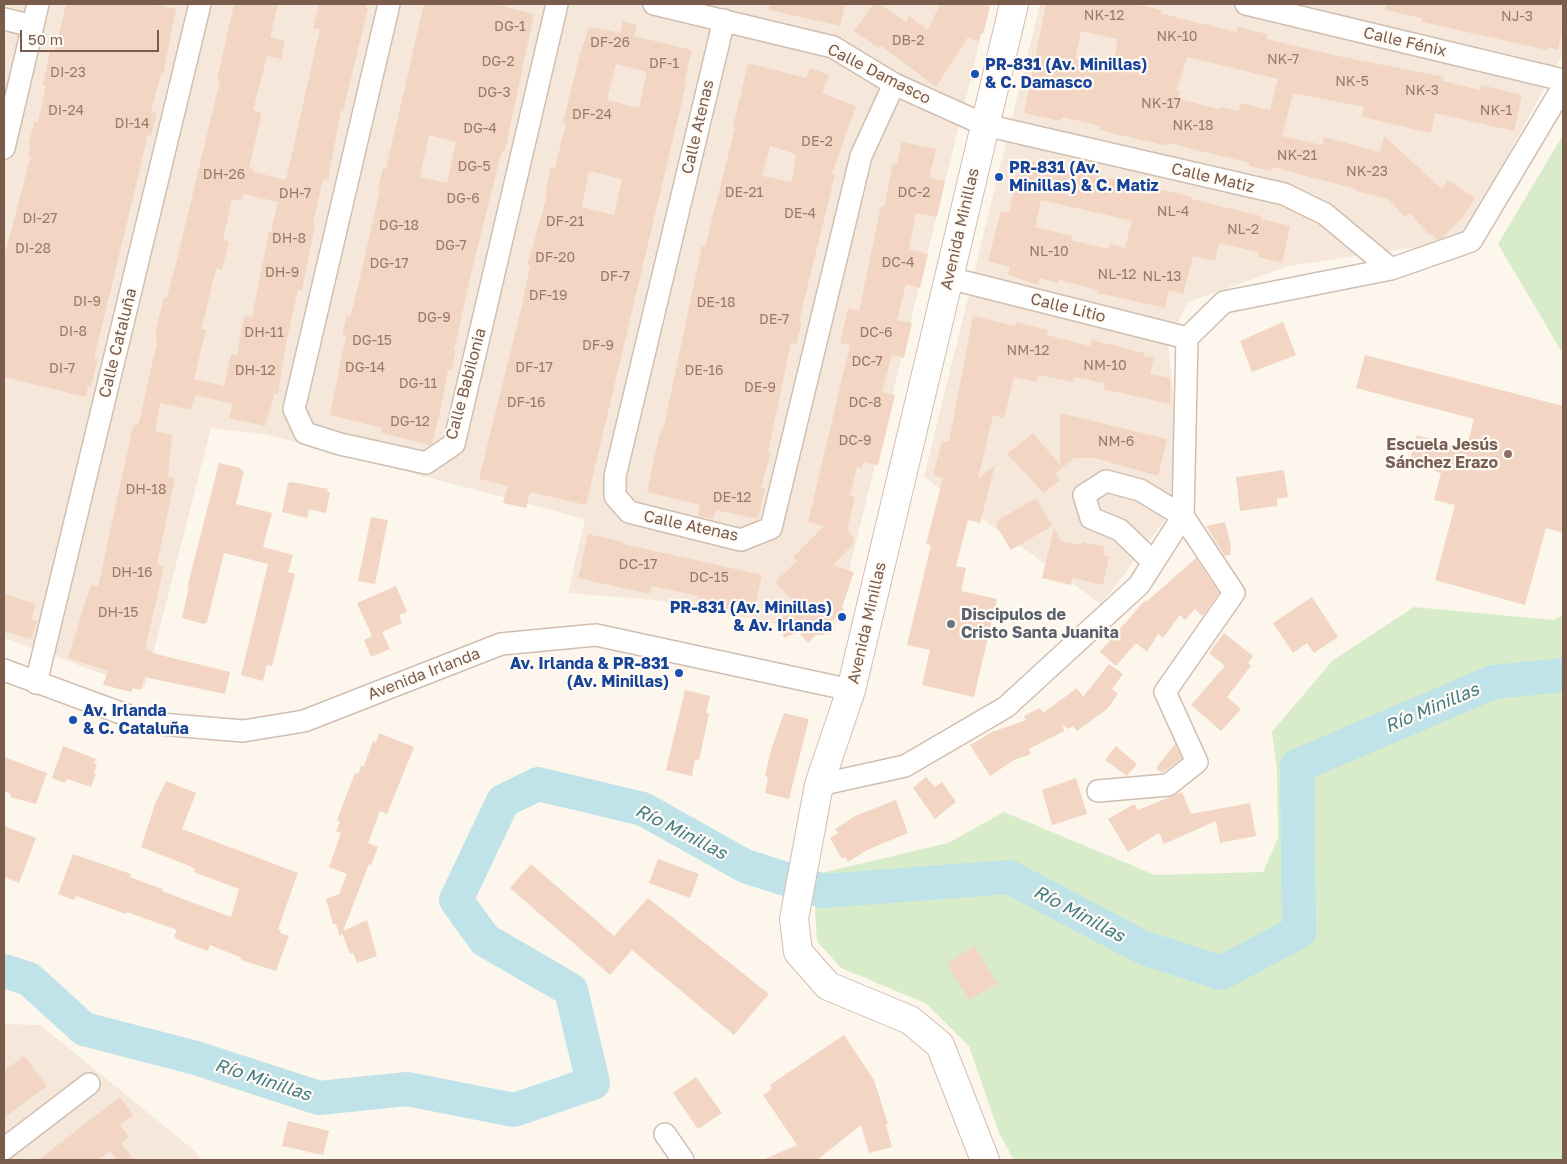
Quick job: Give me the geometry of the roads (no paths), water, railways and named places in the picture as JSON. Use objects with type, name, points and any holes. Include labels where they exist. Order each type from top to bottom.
[{"type":"street","points":[[4,148],[38,4]]},
{"type":"street","name":"Calle Cataluña","points":[[36,683],[200,4]]},
{"type":"street","name":"Calle Babilonia","points":[[389,4],[294,409],[305,433],[340,444],[426,463],[454,444],[557,4]]},
{"type":"street","name":"Calle Damasco","points":[[654,4],[833,47],[894,84],[985,125]]},
{"type":"street","name":"Avenida Minillas","points":[[985,1160],[940,1045],[910,1020],[828,986],[798,952],[794,919],[819,785],[851,690],[1014,4]]},
{"type":"street","name":"Calle Fénix","points":[[1246,4],[1563,80]]},
{"type":"street","points":[[4,19],[33,26]]},
{"type":"street","name":"Calle Atenas","points":[[724,20],[615,476],[615,496],[629,512],[741,540],[771,528],[860,156],[894,84]]},
{"type":"street","points":[[819,785],[906,766],[1006,706],[1139,585],[1183,516],[1188,338],[1224,302],[1391,269],[1471,241],[1563,87]]},
{"type":"street","name":"Calle Matiz","points":[[985,125],[1284,194],[1325,214],[1391,269]]},
{"type":"street","name":"Calle Litio","points":[[949,278],[1188,338]]},
{"type":"street","points":[[1098,791],[1168,785],[1198,762],[1165,692],[1234,593],[1183,516],[1140,490],[1106,481],[1084,495],[1091,518],[1120,530],[1153,562]]},
{"type":"street","name":"Avenida Irlanda","points":[[4,670],[148,723],[243,731],[304,721],[501,644],[596,635],[851,690]]},
{"type":"street","points":[[4,1149],[89,1084]]},
{"type":"street","points":[[665,1134],[683,1160]]},
{"type":"waterway","name":"Río Minillas","points":[[4,971],[29,979],[84,1029],[196,1058],[319,1098],[407,1089],[514,1110],[593,1083],[571,990],[485,940],[456,900],[503,801],[538,784],[643,809],[745,866],[823,891],[1009,877],[1144,948],[1221,973],[1299,932],[1297,766],[1493,682],[1563,675]]},
{"type":"place","name":"PR-831 (Av. Minillas) & C. Damasco","points":[[975,74]]},
{"type":"place","name":"PR-831 (Av. Minillas) & C. Matiz","points":[[999,177]]},
{"type":"place","name":"Escuela Jesús Sánchez Erazo","points":[[1508,454]]},
{"type":"place","name":"PR-831 (Av. Minillas) & Av. Irlanda","points":[[842,617]]},
{"type":"place","name":"Discipulos de Cristo Santa Juanita","points":[[951,624]]},
{"type":"place","name":"Av. Irlanda & PR-831 (Av. Minillas)","points":[[679,673]]},
{"type":"place","name":"Av. Irlanda & C. Cataluña","points":[[73,720]]}]
